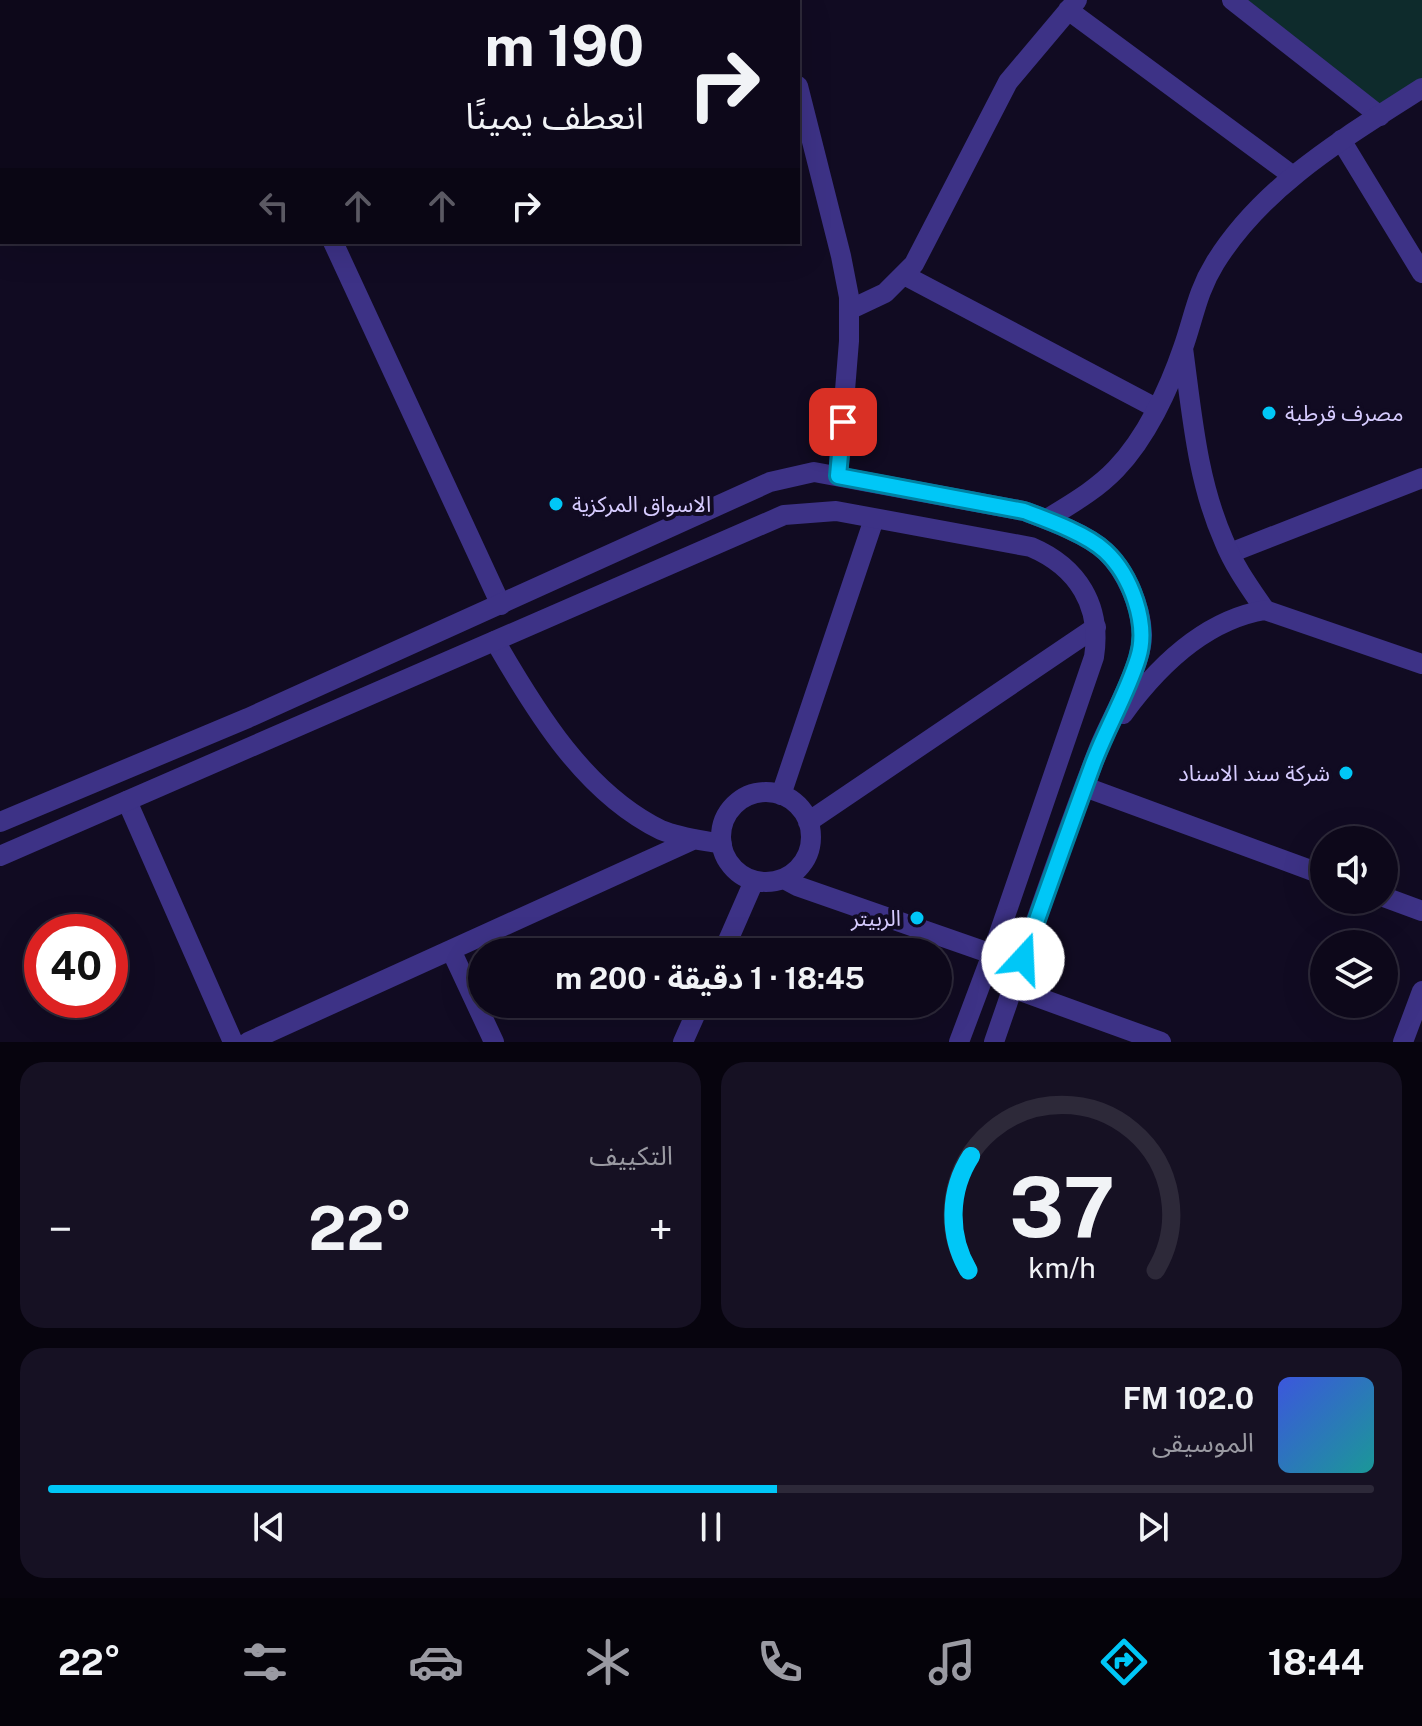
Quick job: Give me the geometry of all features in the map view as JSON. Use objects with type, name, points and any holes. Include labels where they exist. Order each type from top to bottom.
[{"type":"street","points":[[1232,0],[1380,116]]},
{"type":"street","points":[[849,310],[885,293],[914,264],[1008,82],[1072,5],[1293,176]]},
{"type":"street","points":[[1047,519],[1115,471],[1139,440],[1183,348],[1196,300],[1215,263],[1243,224],[1293,176],[1341,140],[1422,88]]},
{"type":"street","points":[[800,94],[841,256],[849,310],[838,476]]},
{"type":"street","points":[[1341,140],[1422,273]]},
{"type":"street","points":[[335,244],[501,605]]},
{"type":"street","points":[[904,275],[1156,408]]},
{"type":"street","points":[[1183,348],[1205,490],[1230,553],[1265,610]]},
{"type":"street","points":[[0,822],[248,718],[770,482],[814,472],[1024,511],[1047,519],[1105,551],[1120,570],[1133,595],[1142,635],[1139,657],[1100,746],[994,1042]]},
{"type":"street","points":[[1230,553],[1422,478]]},
{"type":"street","points":[[0,856],[784,515],[836,511],[1031,547],[1070,571],[1080,584],[1093,612],[1096,627],[1094,657],[959,1042]]},
{"type":"street","points":[[781,795],[874,519]]},
{"type":"street","points":[[1100,746],[1139,691],[1173,657],[1233,617],[1265,610],[1422,664]]},
{"type":"street","points":[[808,822],[1096,627]]},
{"type":"street","points":[[495,641],[525,692],[583,768],[635,814],[662,830],[722,844]]},
{"type":"street","points":[[1085,787],[1310,870]]},
{"type":"street","points":[[755,793],[781,795],[797,804],[808,822],[811,845],[806,859],[784,879],[769,883],[754,881],[730,865],[722,844],[723,822],[730,809],[741,799],[755,793]]},
{"type":"street","points":[[127,801],[233,1042]]},
{"type":"street","points":[[248,1042],[695,839]]},
{"type":"street","points":[[784,879],[992,954]]},
{"type":"street","points":[[729,938],[754,881]]},
{"type":"street","points":[[1398,902],[1422,911]]},
{"type":"street","points":[[451,950],[494,1042]]},
{"type":"street","points":[[1012,988],[1161,1042]]},
{"type":"street","points":[[1403,1042],[1422,991]]},
{"type":"street","points":[[683,1042],[694,1018]]},
{"type":"green space","points":[[1232,0],[1422,0],[1422,88],[1380,116]]},
{"type":"place","name":"مصرف قرطبة","points":[[1269,413]]},
{"type":"place","name":"الاسواق المركزية","points":[[556,504]]},
{"type":"place","name":"شركة سند الاسناد","points":[[1346,773]]},
{"type":"place","name":"الربيتر","points":[[917,918]]},
{"type":"route","points":[[843,422],[838,476],[1024,511],[1047,519],[1105,551],[1120,570],[1133,595],[1142,635],[1139,657],[1100,746],[1023,959]]}]
